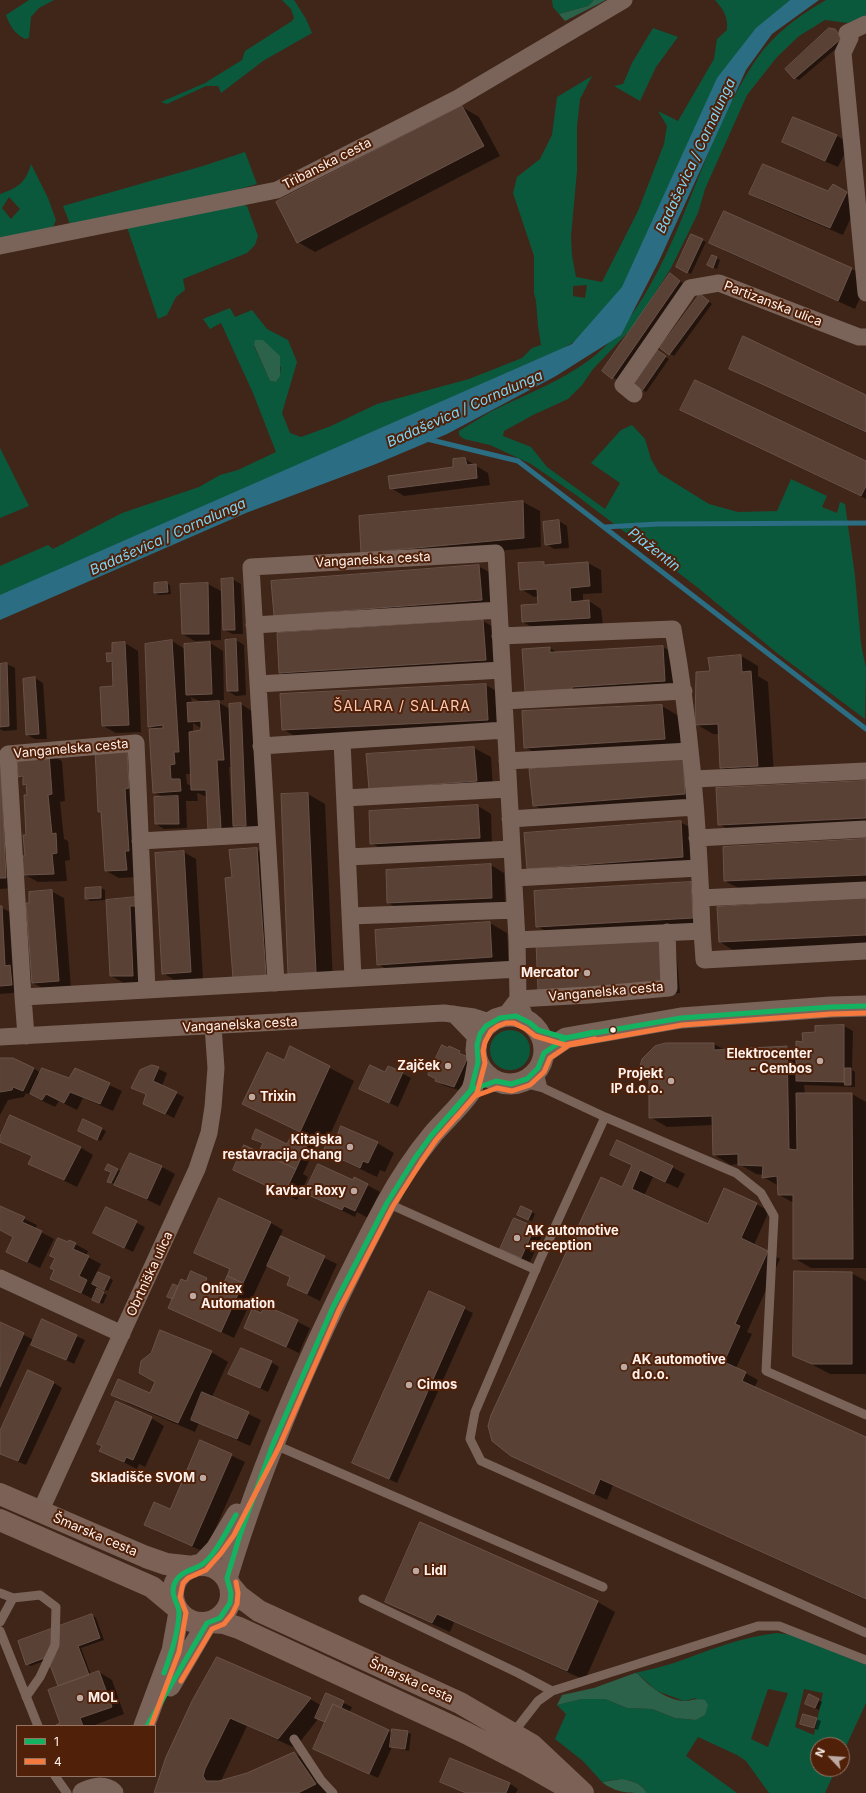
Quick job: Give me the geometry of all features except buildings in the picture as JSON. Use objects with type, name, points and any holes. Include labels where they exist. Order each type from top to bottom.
[{"type":"main road","name":"Šmarska cesta","points":[[0,1494],[155,1561],[166,1564],[197,1566]]},
{"type":"main road","name":"Šmarska cesta","points":[[0,1520],[152,1587],[178,1610]]},
{"type":"main road","points":[[197,1566],[216,1568],[228,1581],[231,1593],[230,1603],[220,1618],[209,1623],[194,1623],[183,1617],[178,1610],[173,1598],[174,1588],[177,1579],[184,1572],[197,1566]]},
{"type":"main road","name":"Šmarska cesta","points":[[228,1581],[243,1598],[259,1611],[460,1703],[513,1733],[532,1745],[583,1793]]},
{"type":"main road","name":"Šmarska cesta","points":[[209,1623],[224,1623],[234,1626],[466,1733],[526,1764],[575,1793]]},
{"type":"street","name":"Tribanska cesta","points":[[0,246],[277,190],[458,98],[624,0]]},
{"type":"street","points":[[866,24],[847,33],[850,38],[843,53],[866,293]]},
{"type":"street","name":"Partizanska ulica","points":[[634,394],[623,385],[690,288],[719,283],[859,337],[866,337]]},
{"type":"street","name":"Vanganelska cesta","points":[[276,983],[251,567],[496,553],[514,878],[518,999],[590,996],[669,988],[667,932]]},
{"type":"street","points":[[254,625],[499,610]]},
{"type":"street","points":[[500,636],[673,629],[684,691],[694,779],[704,960],[866,951]]},
{"type":"street","points":[[258,684],[502,670]]},
{"type":"street","points":[[504,701],[684,691]]},
{"type":"street","points":[[261,746],[505,730]]},
{"type":"street","points":[[342,741],[353,978]]},
{"type":"street","name":"Vanganelska cesta","points":[[26,1036],[8,754],[136,743],[147,990]]},
{"type":"street","points":[[507,761],[690,751]]},
{"type":"street","points":[[694,779],[866,771]]},
{"type":"street","points":[[345,798],[508,789]]},
{"type":"street","points":[[510,819],[695,807]]},
{"type":"street","points":[[697,838],[866,829]]},
{"type":"street","points":[[140,840],[267,834]]},
{"type":"street","points":[[348,857],[512,849]]},
{"type":"street","points":[[514,878],[699,868]]},
{"type":"street","points":[[701,898],[866,890]]},
{"type":"street","points":[[350,916],[515,910]]},
{"type":"street","points":[[517,940],[702,931]]},
{"type":"street","points":[[23,997],[518,969]]},
{"type":"street","points":[[472,1090],[478,1062],[476,1051],[478,1039],[483,1030],[498,1019],[518,999],[532,1025],[543,1041],[542,1070]]},
{"type":"street","points":[[498,1019],[516,1016],[532,1025],[566,1038],[681,1018],[831,1007],[866,1006]]},
{"type":"street","points":[[454,1014],[478,1039]]},
{"type":"street","name":"Vanganelska cesta","points":[[0,1037],[454,1014],[498,1019]]},
{"type":"street","name":"Obrtniška ulica","points":[[40,1512],[198,1169],[209,1133],[216,1068],[213,1026]]},
{"type":"street","points":[[478,1062],[486,1073],[496,1080],[504,1083],[519,1082],[542,1070],[566,1038]]},
{"type":"street","points":[[197,1566],[216,1549],[228,1531],[273,1444],[333,1307],[387,1203],[419,1153],[472,1090],[496,1080]]},
{"type":"street","points":[[0,1278],[122,1334]]},
{"type":"street","points":[[228,1581],[240,1535],[273,1444]]},
{"type":"street","points":[[145,1725],[172,1650],[178,1610]]},
{"type":"street","points":[[146,1725],[209,1623]]},
{"type":"street","points":[[83,1793],[92,1788],[114,1787]]},
{"type":"lane","points":[[542,1070],[605,1117],[736,1173],[761,1193],[774,1216],[766,1371],[866,1415]]},
{"type":"lane","points":[[605,1117],[536,1270],[475,1412],[470,1439],[482,1461],[866,1633]]},
{"type":"lane","points":[[387,1203],[536,1270]]},
{"type":"lane","points":[[273,1444],[603,1587]]},
{"type":"lane","points":[[0,1593],[13,1598],[40,1595],[56,1607],[55,1645],[40,1677],[26,1697]]},
{"type":"lane","points":[[0,1622],[13,1598]]},
{"type":"lane","points":[[363,1599],[518,1673],[552,1691]]},
{"type":"lane","points":[[513,1733],[538,1701],[552,1691],[758,1626],[779,1626],[866,1660]]},
{"type":"lane","points":[[0,1631],[38,1725]]},
{"type":"lane","points":[[294,1739],[321,1780],[333,1793]]},
{"type":"lane","points":[[56,1777],[67,1793]]},
{"type":"green space","points":[[29,0],[54,0],[39,8],[31,17],[29,38],[25,39],[13,29],[6,15]]},
{"type":"green space","points":[[282,0],[294,0],[306,19],[312,33],[263,61],[221,93],[218,86],[206,86],[167,104],[161,102],[205,83],[242,60],[245,51],[292,21],[294,18],[291,9]]},
{"type":"green space","points":[[552,0],[594,0],[588,6],[559,14],[553,7]]},
{"type":"green space","points":[[594,0],[606,0],[565,21],[559,14],[588,6]]},
{"type":"green space","points":[[715,0],[790,0],[763,23],[640,264],[588,333],[564,348],[0,596],[0,566],[48,545],[53,549],[122,513],[199,487],[220,475],[238,470],[276,452],[253,393],[221,323],[210,329],[203,319],[230,308],[235,317],[252,310],[267,329],[288,340],[297,362],[282,413],[290,433],[301,437],[331,426],[377,404],[469,379],[522,358],[532,348],[541,345],[534,293],[534,256],[513,193],[517,177],[540,159],[552,135],[557,97],[592,76],[580,99],[577,127],[577,171],[571,236],[572,256],[576,277],[602,282],[638,211],[664,144],[667,126],[658,111],[678,121],[714,59],[717,39],[727,30],[726,17],[723,10]],"holes":[[[587,285],[585,298],[573,296],[573,286]],[[254,346],[281,367],[280,375],[276,382],[270,381]]]},
{"type":"green space","points":[[826,0],[866,0],[866,15],[848,23],[825,20],[799,36],[777,57],[747,95],[705,189],[698,213],[671,268],[634,326],[593,369],[582,385],[568,399],[533,415],[504,431],[503,436],[531,447],[547,467],[605,509],[620,483],[591,463],[621,430],[632,425],[645,439],[651,459],[659,473],[709,504],[738,512],[777,511],[791,479],[827,496],[822,507],[837,513],[840,502],[845,504],[855,576],[861,644],[866,668],[865,719],[777,653],[697,587],[576,495],[531,464],[490,445],[464,439],[459,435],[459,431],[490,412],[573,371],[603,349],[616,335],[635,310],[651,284],[678,227],[714,139],[731,103],[749,71],[764,49],[778,34],[809,10]]},
{"type":"green space","points":[[653,28],[678,37],[656,67],[640,101],[614,86],[623,84],[632,63]]},
{"type":"green space","points":[[245,152],[257,184],[233,191],[70,224],[63,206],[203,166]]},
{"type":"green space","points":[[31,164],[48,198],[56,220],[52,229],[0,241],[0,194],[20,184]],"holes":[[[9,197],[20,209],[11,219],[2,208]]]},
{"type":"green space","points":[[240,203],[247,206],[258,236],[255,245],[247,253],[183,279],[185,290],[176,297],[167,315],[158,319],[127,227]]},
{"type":"green space","points":[[255,340],[263,340],[280,356],[280,376],[276,382],[270,381],[254,345]]},
{"type":"green space","points":[[0,448],[29,506],[0,518]]},
{"type":"green space","points":[[510,1030],[518,1032],[524,1036],[528,1042],[530,1050],[528,1058],[524,1064],[518,1068],[510,1070],[502,1068],[496,1064],[492,1058],[490,1050],[492,1042],[496,1036],[502,1032]]},
{"type":"green space","points":[[777,1633],[792,1635],[866,1665],[866,1703],[850,1738],[810,1737],[810,1777],[832,1777],[825,1793],[769,1793],[746,1761],[737,1755],[698,1737],[686,1756],[737,1793],[647,1793],[633,1781],[615,1780],[602,1782],[583,1761],[555,1739],[566,1714],[557,1705],[582,1699],[605,1699],[627,1708],[652,1709],[675,1718],[696,1720],[705,1715],[696,1698],[684,1701],[657,1691],[635,1673],[674,1663],[712,1649],[750,1638]],"holes":[[[768,1689],[788,1693],[768,1747],[751,1739]],[[804,1689],[823,1693],[814,1735],[795,1727]]]},
{"type":"green space","points":[[635,1673],[658,1692],[671,1698],[684,1701],[698,1699],[705,1700],[708,1705],[705,1715],[696,1720],[675,1718],[652,1709],[627,1708],[605,1699],[582,1699],[557,1705],[562,1695],[594,1688]]},
{"type":"green space","points":[[622,1779],[636,1783],[647,1793],[622,1792],[607,1786],[602,1782]]},
{"type":"water","name":"Badaševica / Cornalunga","points":[[790,0],[819,0],[772,34],[746,70],[659,261],[621,335],[556,376],[447,434],[376,464],[246,513],[0,620],[0,595],[572,344],[622,287],[717,78],[756,28]]},
{"type":"waterway","name":"Pjažentin","points":[[427,439],[518,461],[866,729]]},
{"type":"waterway","points":[[605,527],[658,524],[866,523]]},
{"type":"transit line","name":"1","points":[[148,1725],[207,1623],[220,1618],[230,1603],[231,1593],[227,1578],[240,1535],[273,1444],[333,1307],[387,1203],[415,1158],[431,1136],[471,1090],[478,1062],[477,1045],[480,1034],[486,1026],[500,1018],[516,1016],[530,1023],[538,1030],[566,1038],[681,1018],[831,1007],[866,1006]]},
{"type":"transit line","name":"4","points":[[151,1725],[179,1652],[186,1613],[180,1597],[183,1583],[188,1578],[206,1570],[234,1535],[279,1447],[339,1310],[393,1206],[436,1140],[475,1096],[497,1088],[512,1091],[530,1085],[544,1072],[550,1058],[569,1045],[682,1025],[831,1014],[866,1013]]},
{"type":"transit line","name":"4","points":[[457,1117],[477,1093],[485,1063],[483,1051],[485,1042],[491,1031],[498,1026],[506,1023],[514,1023],[526,1029],[535,1036],[565,1045],[595,1039]]},
{"type":"transit line","name":"1","points":[[452,1113],[471,1090],[496,1081],[511,1084],[527,1079],[538,1068],[544,1053],[566,1038],[594,1032]]},
{"type":"transit line","name":"1","points":[[164,1673],[174,1644],[179,1613],[173,1593],[174,1584],[183,1574],[201,1565],[211,1556],[236,1515]]},
{"type":"transit line","name":"4","points":[[181,1681],[212,1629],[224,1624],[232,1614],[237,1604],[238,1593],[236,1582]]},
{"type":"place","name":"Mercator","points":[[587,973]]},
{"type":"place","name":"Elektrocenter - Cembos","points":[[820,1061]]},
{"type":"place","name":"Zajček","points":[[448,1066]]},
{"type":"place","name":"Projekt IP d.o.o.","points":[[671,1081]]},
{"type":"place","name":"Trixin","points":[[252,1097]]},
{"type":"place","name":"Kitajska restavracija Chang","points":[[350,1147]]},
{"type":"place","name":"Kavbar Roxy","points":[[354,1191]]},
{"type":"place","name":"AK automotive -reception","points":[[517,1238]]},
{"type":"place","name":"Onitex Automation","points":[[193,1296]]},
{"type":"place","name":"AK automotive d.o.o.","points":[[624,1367]]},
{"type":"place","name":"Cimos","points":[[409,1385]]},
{"type":"place","name":"Skladišče SVOM","points":[[203,1478]]},
{"type":"place","name":"Lidl","points":[[416,1571]]},
{"type":"place","name":"MOL","points":[[80,1698]]},
{"type":"district","name":"ŠALARA / SALARA","points":[[402,707]]}]
